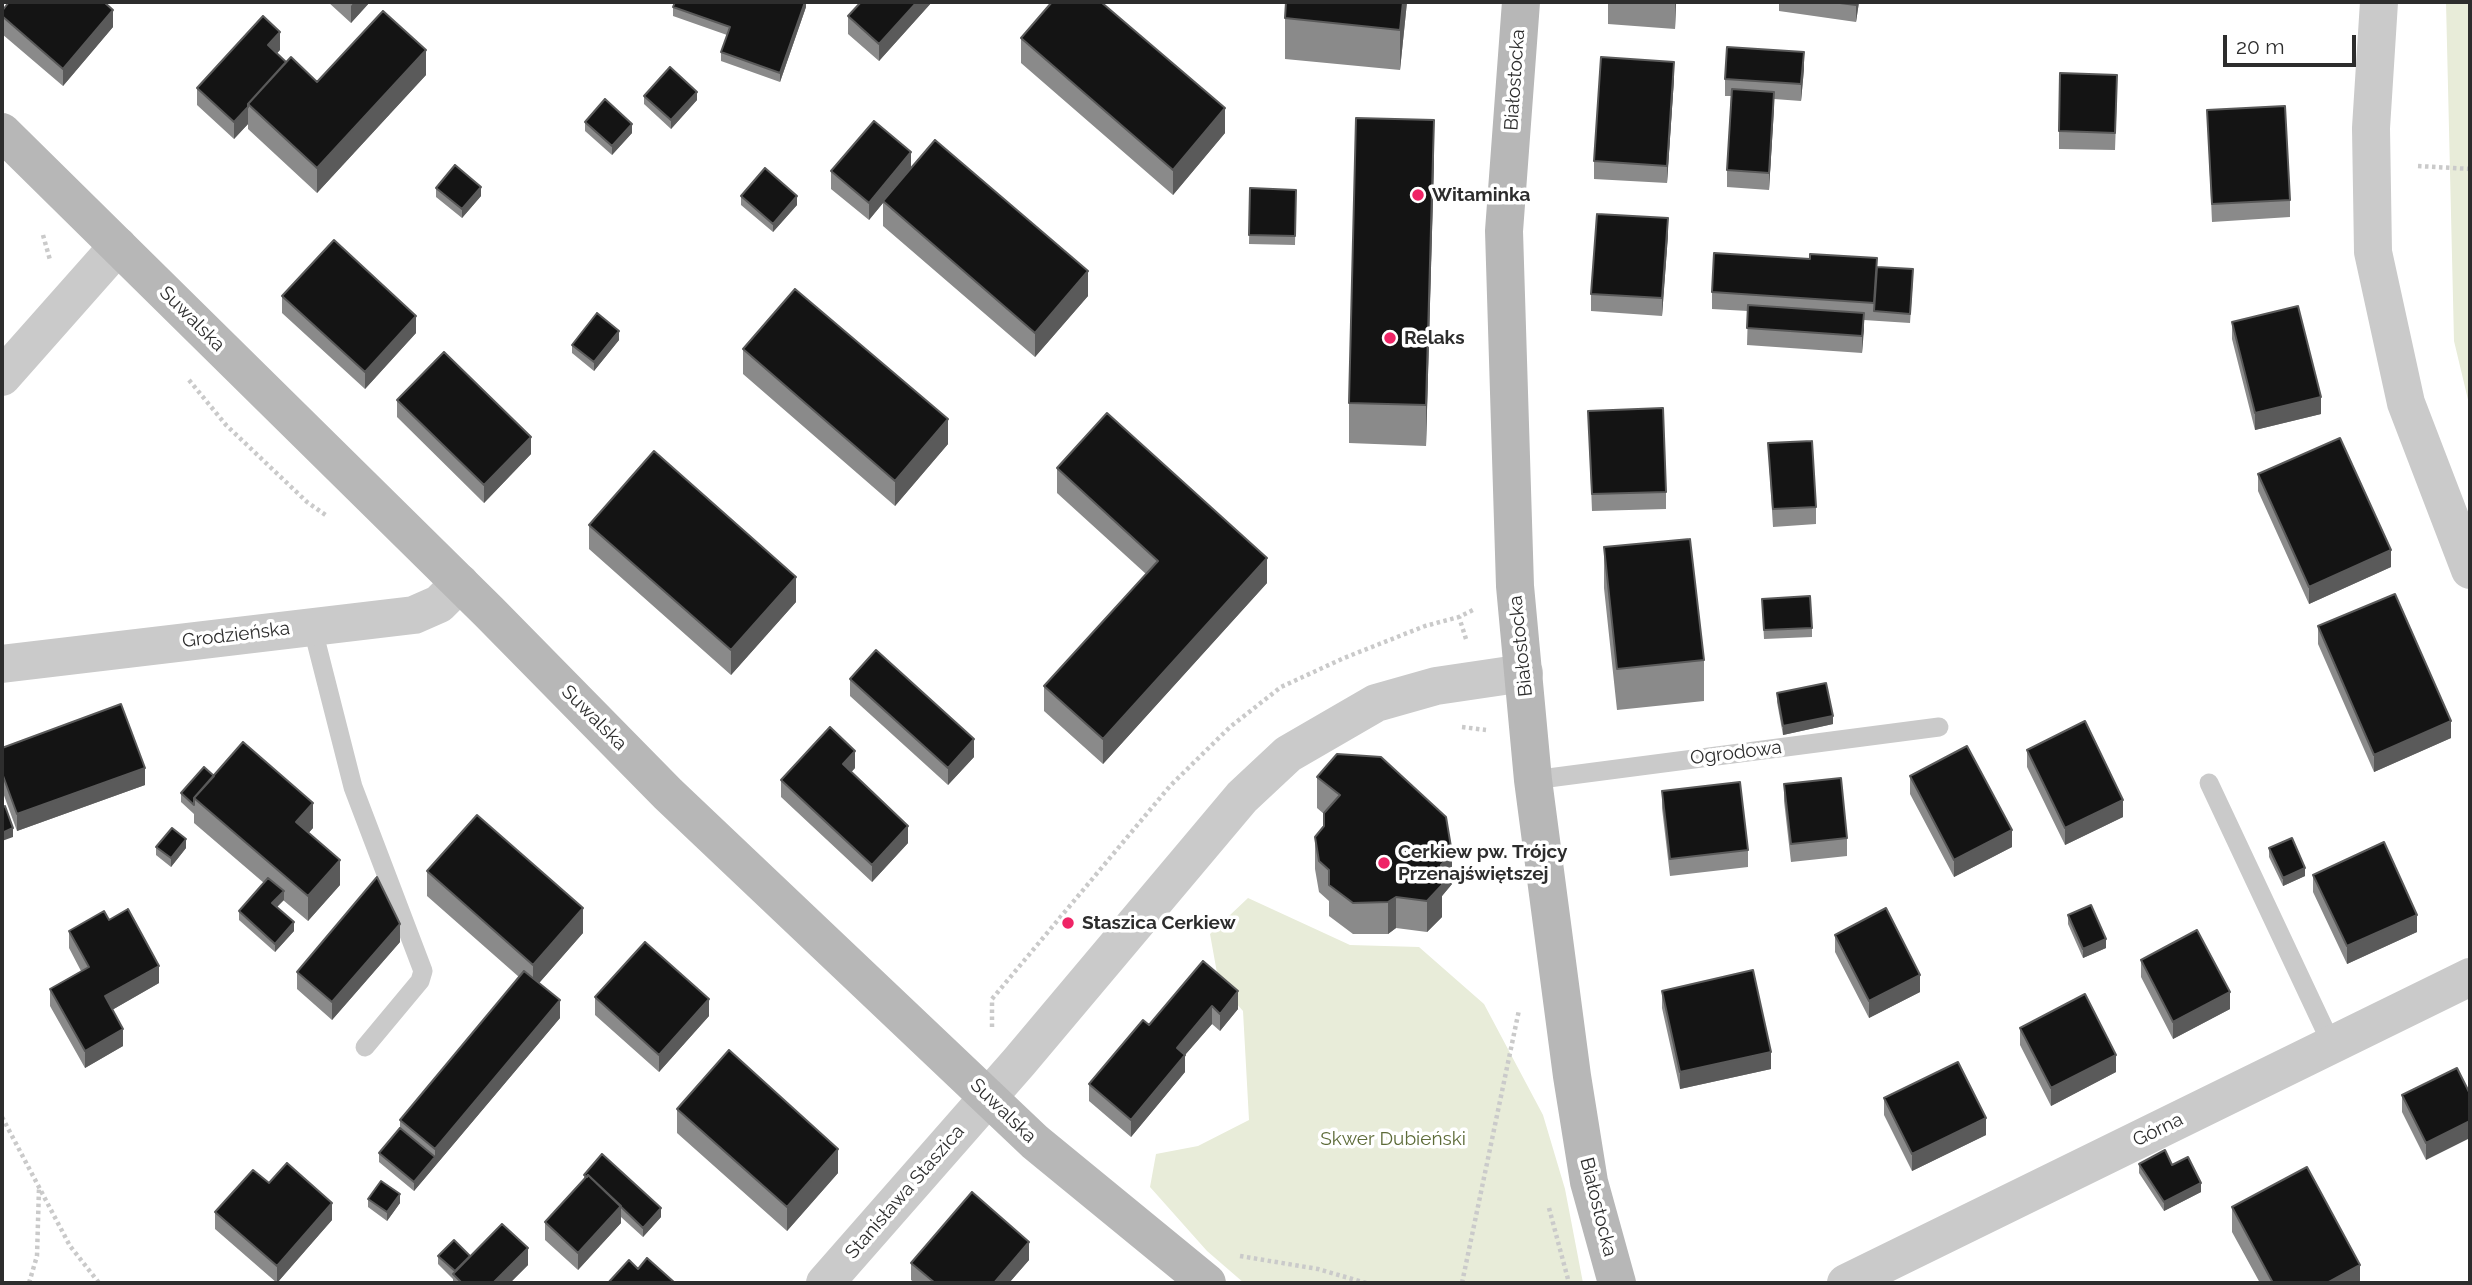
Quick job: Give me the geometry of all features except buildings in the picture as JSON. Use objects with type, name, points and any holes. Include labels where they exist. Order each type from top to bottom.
[{"type":"street","name":"Białostocka","points":[[1521,2],[1504,231],[1515,586],[1533,780],[1589,1182],[1617,1283]]},
{"type":"street","points":[[2379,2],[2371,128],[2373,252],[2406,403],[2470,570]]},
{"type":"street","name":"Suwalska","points":[[2,132],[460,583],[668,794],[1035,1142],[1206,1283]]},
{"type":"street","points":[[2,377],[118,246]]},
{"type":"street","name":"Grodzieńska","points":[[2,664],[414,615],[439,604],[460,583]]},
{"type":"street","name":"Stanisława Staszica","points":[[825,1283],[989,1097],[1242,797],[1288,754],[1376,703],[1436,686],[1524,673]]},
{"type":"street","name":"Górna","points":[[1846,1283],[2470,977]]},
{"type":"lane","points":[[312,626],[353,787],[423,971],[420,981],[365,1047]]},
{"type":"lane","name":"Ogrodowa","points":[[1533,780],[1939,727]]},
{"type":"lane","points":[[2209,783],[2332,1045]]},
{"type":"path","points":[[2418,166],[2470,169]]},
{"type":"path","points":[[1460,727],[1486,730]]},
{"type":"path","points":[[1462,1283],[1521,998]]},
{"type":"path","points":[[2,1117],[70,1246],[99,1283]]},
{"type":"path","points":[[29,1283],[37,1256],[39,1185]]},
{"type":"path","points":[[1235,1255],[1318,1269],[1366,1283]]},
{"type":"green space","points":[[2446,2],[2470,2],[2470,408],[2454,341]]},
{"type":"green space","name":"Skwer Dubieński","points":[[1248,898],[1350,945],[1419,947],[1484,1004],[1543,1115],[1565,1189],[1583,1283],[1244,1283],[1207,1251],[1150,1187],[1156,1154],[1198,1146],[1249,1120],[1243,1011],[1219,984],[1210,934]]},
{"type":"place","name":"Witaminka","points":[[1418,195]]},
{"type":"place","name":"Relaks","points":[[1390,338]]},
{"type":"place","name":"Cerkiew pw. Trójcy Przenajświętszej","points":[[1384,863]]},
{"type":"place","name":"Staszica Cerkiew","points":[[1068,923]]}]
